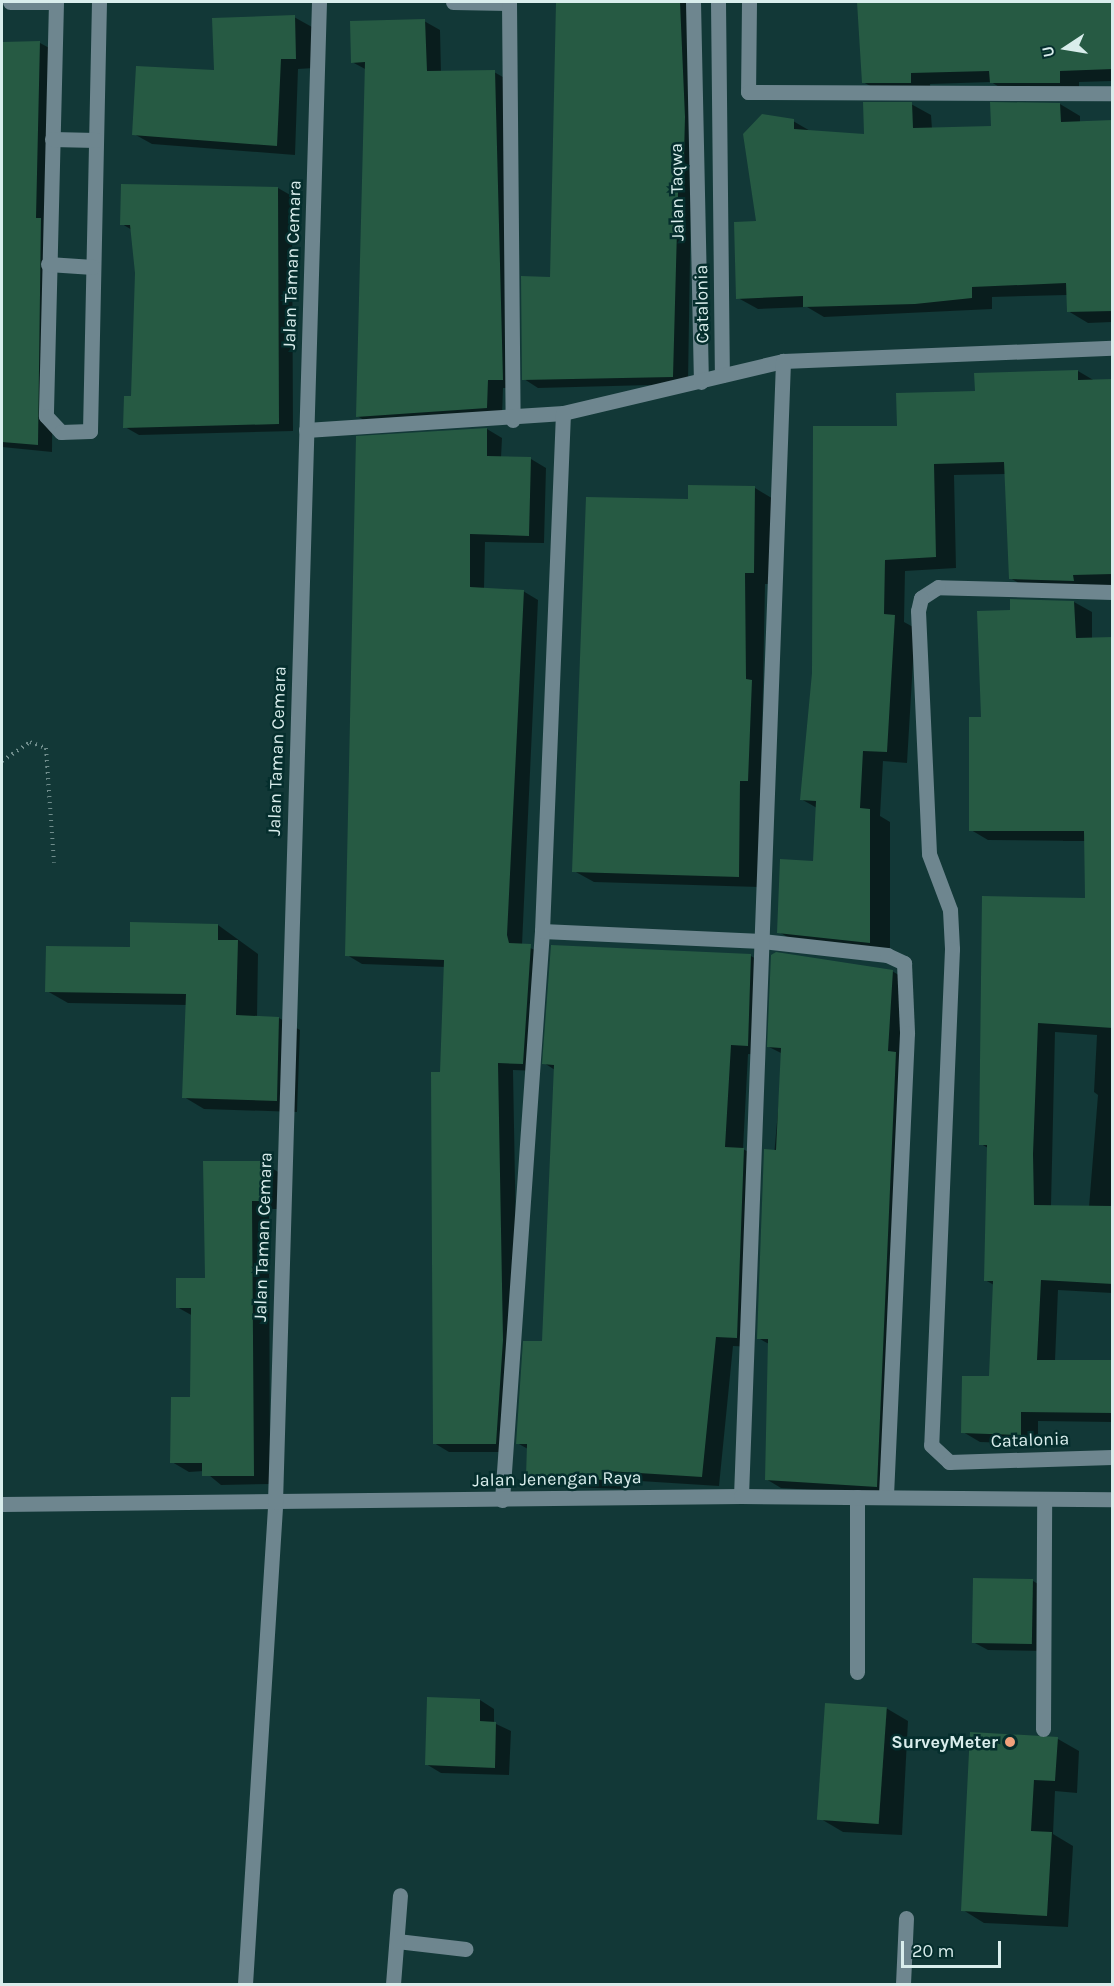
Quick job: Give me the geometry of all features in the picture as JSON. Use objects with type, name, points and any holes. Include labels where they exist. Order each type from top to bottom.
[{"type":"street","points":[[10,2],[55,2],[46,416],[61,432],[90,431],[99,2]]},
{"type":"street","name":"Jalan Taman Cemara","points":[[246,1984],[275,1502],[319,2]]},
{"type":"street","points":[[453,2],[508,2],[513,420]]},
{"type":"street","name":"Jalan Taqwa","points":[[693,2],[701,382]]},
{"type":"street","name":"Catalonia","points":[[718,2],[722,375]]},
{"type":"street","points":[[749,2],[748,92],[1113,93]]},
{"type":"street","points":[[52,139],[96,140]]},
{"type":"street","points":[[48,264],[93,267]]},
{"type":"street","points":[[306,430],[513,420],[563,413],[783,361],[1113,348]]},
{"type":"street","points":[[741,1496],[783,361]]},
{"type":"street","points":[[502,1500],[542,931],[563,413]]},
{"type":"street","name":"Catalonia","points":[[1113,592],[938,587],[920,603],[929,854],[950,910],[952,949],[930,1439],[937,1455],[949,1462],[1113,1457]]},
{"type":"street","points":[[542,931],[762,941],[887,955],[899,958],[907,969],[886,1497]]},
{"type":"street","name":"Jalan Jenengan Raya","points":[[2,1504],[741,1496],[1113,1499]]},
{"type":"street","points":[[857,1497],[857,1671]]},
{"type":"street","points":[[1043,1729],[1044,1500]]},
{"type":"street","points":[[393,1984],[399,1895]]},
{"type":"street","points":[[903,1984],[906,1918]]},
{"type":"street","points":[[397,1941],[466,1949]]},
{"type":"path","points":[[2,761],[30,742],[46,748],[54,863]]},
{"type":"building","points":[[556,2],[680,2],[685,117],[684,156],[679,156],[673,377],[522,380],[521,276],[550,277]]},
{"type":"building","points":[[857,2],[1113,2],[1113,69],[1060,71],[1060,83],[990,83],[989,71],[911,73],[911,83],[862,83]]},
{"type":"building","points":[[295,15],[296,59],[281,59],[277,146],[132,135],[136,66],[214,70],[212,18]]},
{"type":"building","points":[[425,19],[427,71],[495,70],[503,380],[488,380],[487,408],[356,417],[365,62],[351,63],[350,21]]},
{"type":"building","points":[[40,41],[36,218],[41,218],[38,445],[2,442],[2,42]]},
{"type":"building","points":[[863,102],[912,102],[913,128],[991,126],[990,102],[1060,103],[1061,122],[1113,120],[1113,311],[1067,312],[1066,283],[972,287],[972,298],[915,304],[803,307],[803,296],[736,299],[734,222],[756,221],[743,134],[762,114],[794,119],[794,129],[864,134]]},
{"type":"building","points":[[121,184],[278,187],[279,424],[123,428],[124,396],[131,396],[135,273],[130,225],[120,225]]},
{"type":"building","points":[[1078,370],[1078,380],[1113,379],[1113,574],[1073,575],[1074,581],[1009,579],[1004,462],[934,464],[936,557],[885,560],[884,614],[895,615],[887,752],[863,751],[860,808],[870,809],[870,943],[777,933],[780,859],[813,861],[816,801],[800,800],[812,673],[813,426],[897,426],[896,393],[975,391],[974,373]]},
{"type":"building","points":[[487,428],[487,456],[531,457],[529,536],[470,534],[470,587],[524,590],[507,935],[509,943],[531,944],[523,1064],[498,1063],[503,1340],[496,1444],[433,1444],[431,1072],[440,1072],[444,960],[345,956],[356,436]]},
{"type":"building","points":[[688,485],[755,486],[754,573],[745,573],[746,679],[752,680],[748,781],[740,781],[739,877],[572,872],[586,497],[688,499]]},
{"type":"building","points":[[1010,599],[1074,601],[1076,638],[1113,637],[1113,1028],[1038,1023],[1033,1154],[1034,1205],[1113,1206],[1113,1284],[1041,1280],[1037,1360],[1113,1360],[1113,1413],[1021,1412],[1021,1435],[961,1433],[962,1376],[989,1376],[993,1281],[984,1281],[987,1145],[979,1145],[982,896],[1085,898],[1084,831],[969,831],[969,717],[981,717],[977,611],[1010,610]]},
{"type":"building","points":[[130,922],[218,924],[218,940],[238,940],[236,1015],[279,1017],[277,1101],[182,1098],[186,994],[45,992],[46,946],[130,947]]},
{"type":"building","points":[[551,945],[751,954],[748,1046],[731,1045],[725,1147],[744,1148],[737,1338],[716,1337],[702,1477],[607,1471],[607,1480],[526,1477],[527,1444],[516,1444],[523,1341],[542,1341],[554,1065],[542,1064]]},
{"type":"building","points":[[776,952],[893,970],[888,1051],[896,1052],[877,1487],[765,1480],[768,1339],[757,1339],[764,1149],[776,1150],[781,1048],[767,1047],[771,955]]},
{"type":"building","points":[[203,1161],[264,1161],[263,1201],[252,1201],[254,1476],[202,1476],[202,1463],[170,1463],[171,1397],[190,1397],[191,1308],[176,1308],[176,1278],[205,1278]]},
{"type":"building","points":[[973,1578],[1033,1579],[1032,1644],[972,1643]]},
{"type":"building","points":[[427,1697],[480,1699],[480,1721],[496,1722],[495,1768],[425,1765]]},
{"type":"building","points":[[825,1703],[887,1707],[879,1824],[817,1820]]},
{"type":"building","points":[[970,1732],[1058,1737],[1055,1781],[1034,1780],[1031,1831],[1052,1832],[1047,1916],[961,1911]]},
{"type":"place","name":"SurveyMeter","points":[[1010,1742]]}]
